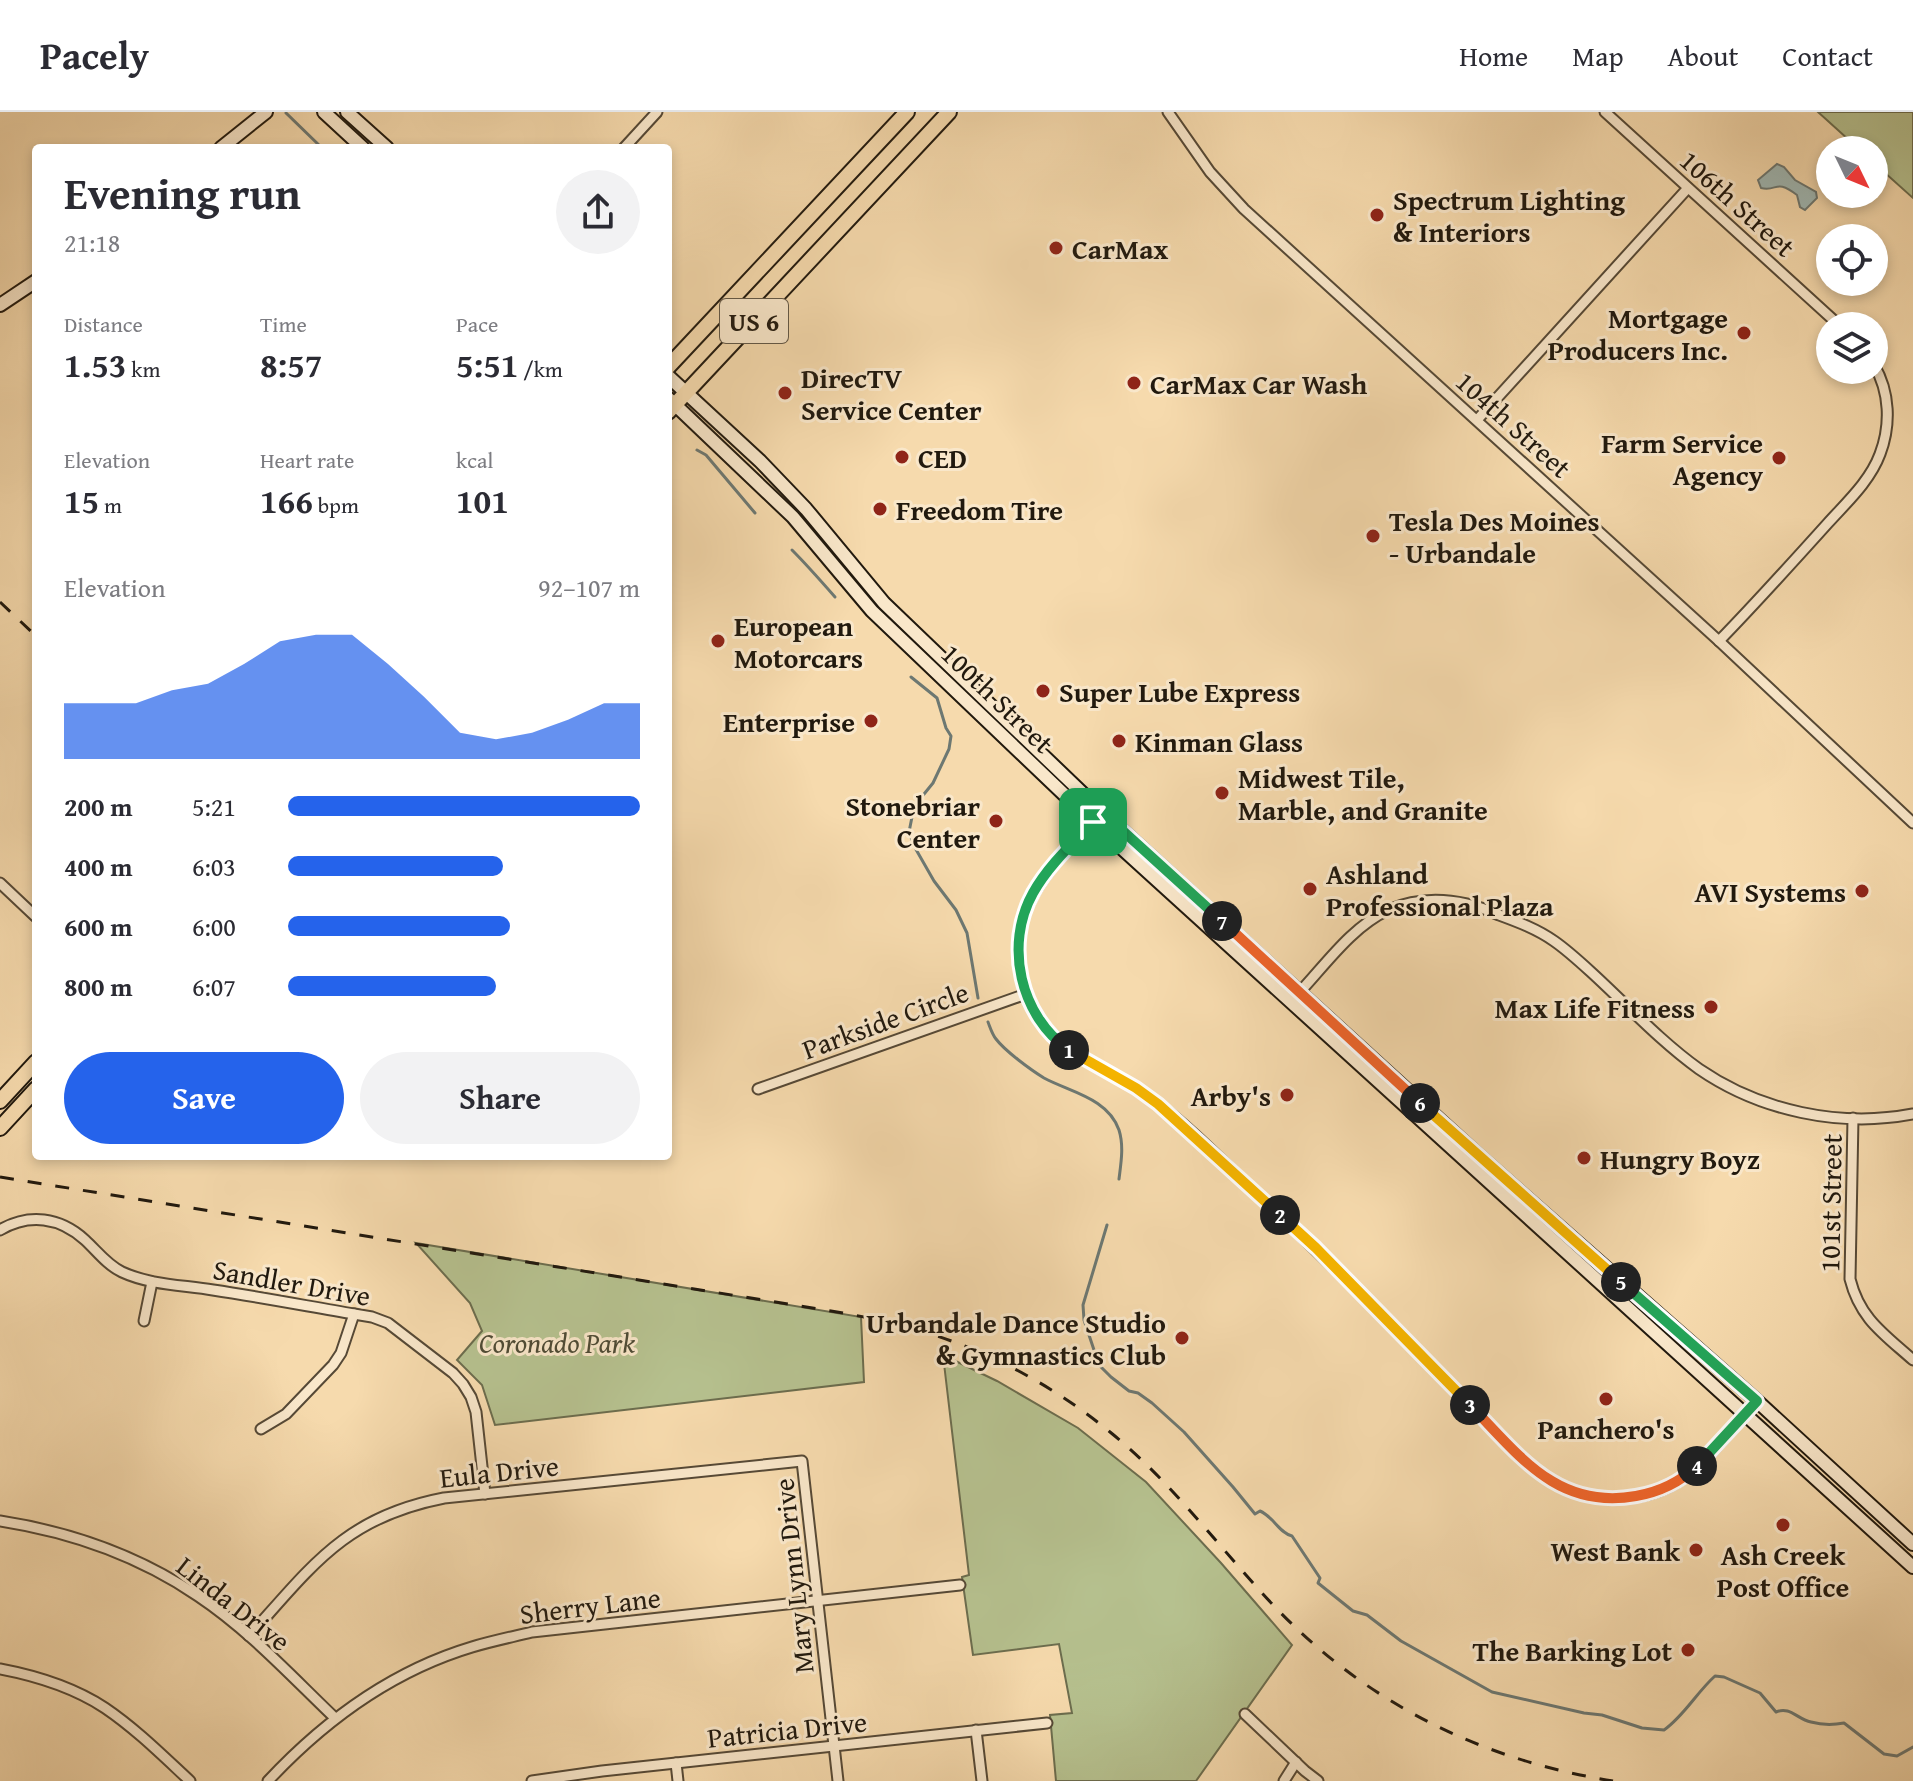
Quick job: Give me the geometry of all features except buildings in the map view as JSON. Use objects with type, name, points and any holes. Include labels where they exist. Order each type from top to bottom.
[{"type":"main road","points":[[226,144],[266,112]]},
{"type":"main road","points":[[324,112],[359,144]]},
{"type":"main road","points":[[347,112],[383,144]]},
{"type":"main road","name":"US 6","points":[[672,363],[907,112]]},
{"type":"main road","name":"US 6","points":[[672,404],[686,393],[949,112]]},
{"type":"main road","points":[[0,305],[32,284]]},
{"type":"main road","name":"100th Street","points":[[672,380],[760,461],[806,509],[884,603],[1098,817]]},
{"type":"main road","name":"100th Street","points":[[672,407],[793,517],[872,611],[1913,1567]]},
{"type":"main road","name":"100th Street","points":[[1295,997],[1757,1401],[1913,1544]]},
{"type":"main road","points":[[0,1101],[32,1066]]},
{"type":"main road","points":[[0,1128],[32,1093]]},
{"type":"street","points":[[628,144],[657,112]]},
{"type":"street","name":"104th Street","points":[[1168,112],[1210,172],[1244,209],[1719,641],[1913,823]]},
{"type":"street","name":"106th Street","points":[[1605,112],[1825,312]]},
{"type":"street","points":[[1477,420],[1688,188]]},
{"type":"street","points":[[1719,641],[1870,474],[1880,456],[1886,435],[1887,398],[1883,384]]},
{"type":"street","points":[[1098,817],[1044,875],[1025,910],[1018,958],[1026,994],[1041,1022],[1064,1046],[1136,1088],[1178,1121],[1316,1248],[1526,1462],[1555,1484],[1580,1494],[1606,1499],[1651,1493],[1691,1473],[1757,1401]]},
{"type":"street","points":[[0,883],[32,913]]},
{"type":"street","points":[[1295,997],[1359,929],[1388,911],[1411,903],[1435,900],[1469,903],[1528,926],[1555,941],[1677,1051],[1726,1085],[1781,1107],[1811,1114],[1874,1119],[1913,1114]]},
{"type":"street","name":"Parkside Circle","points":[[758,1089],[1026,994]]},
{"type":"street","name":"101st Street","points":[[1853,1118],[1850,1279],[1861,1310],[1913,1360]]},
{"type":"street","name":"Sandler Drive","points":[[0,1230],[30,1218],[49,1220],[81,1237],[123,1272],[152,1282],[354,1314],[388,1323],[453,1373],[471,1397],[476,1412],[485,1494]]},
{"type":"street","points":[[144,1321],[152,1282]]},
{"type":"street","points":[[261,1429],[286,1414],[333,1365],[341,1353],[354,1314]]},
{"type":"street","name":"Eula Drive","points":[[249,1636],[319,1559],[355,1530],[398,1509],[444,1498],[802,1461]]},
{"type":"street","name":"Mary Lynn Drive","points":[[802,1461],[838,1781]]},
{"type":"street","name":"Linda Drive","points":[[0,1521],[84,1540],[125,1555],[163,1574],[200,1597],[249,1636],[335,1718]]},
{"type":"street","name":"Sherry Lane","points":[[268,1781],[309,1739],[380,1688],[424,1665],[472,1647],[532,1632],[960,1585]]},
{"type":"street","points":[[0,1669],[53,1682],[104,1708],[133,1729],[190,1781]]},
{"type":"street","points":[[1245,1714],[1318,1781]]},
{"type":"street","name":"Patricia Drive","points":[[532,1781],[1047,1723]]},
{"type":"street","points":[[976,1730],[982,1781]]},
{"type":"street","points":[[1284,1781],[1296,1762]]},
{"type":"street","points":[[676,1763],[678,1781]]},
{"type":"green space","points":[[1818,112],[1913,112],[1913,198],[1888,176],[1888,136],[1845,136]]},
{"type":"green space","name":"Coronado Park","points":[[416,1243],[861,1317],[864,1382],[495,1425],[482,1385],[457,1360],[482,1331],[470,1303]]},
{"type":"green space","points":[[943,1355],[997,1381],[1078,1428],[1146,1482],[1292,1645],[1196,1781],[1056,1781],[1050,1715],[1072,1713],[1059,1644],[973,1655],[962,1577],[969,1575]]},
{"type":"water","points":[[1777,164],[1784,167],[1795,180],[1816,192],[1816,199],[1805,210],[1800,207],[1797,195],[1780,186],[1761,188],[1758,180]]},
{"type":"waterway","points":[[286,113],[318,144]]},
{"type":"waterway","points":[[697,450],[706,455],[755,513]]},
{"type":"waterway","points":[[792,550],[835,597]]},
{"type":"waterway","points":[[911,677],[937,698],[951,736],[949,749],[933,783],[920,799],[909,832],[934,881],[956,910],[967,933],[978,998]]},
{"type":"waterway","points":[[988,1022],[996,1039],[1018,1060],[1044,1078],[1097,1103],[1114,1119],[1121,1142],[1119,1179]]},
{"type":"waterway","points":[[1107,1225],[1083,1305],[1084,1320],[1099,1365],[1129,1391],[1152,1403],[1184,1432],[1255,1514],[1260,1511],[1292,1536],[1320,1578],[1318,1583],[1353,1611],[1367,1615],[1401,1641],[1492,1692],[1602,1715],[1642,1728],[1664,1730],[1715,1676],[1724,1677],[1760,1693],[1776,1712],[1785,1711],[1819,1724],[1844,1723],[1884,1754],[1897,1756],[1913,1747]]},
{"type":"railway","points":[[0,602],[32,632]]},
{"type":"railway","points":[[0,1177],[831,1311],[898,1324],[960,1344],[1028,1376],[1110,1432],[1155,1473],[1276,1608],[1349,1673],[1430,1723],[1473,1742],[1518,1759],[1613,1781]]},
{"type":"place","name":"Spectrum Lighting & Interiors","points":[[1377,215]]},
{"type":"place","name":"CarMax","points":[[1056,248]]},
{"type":"place","name":"Mortgage Producers Inc.","points":[[1744,333]]},
{"type":"place","name":"CarMax Car Wash","points":[[1134,383]]},
{"type":"place","name":"DirecTV Service Center","points":[[785,393]]},
{"type":"place","name":"CED","points":[[902,457]]},
{"type":"place","name":"Farm Service Agency","points":[[1779,458]]},
{"type":"place","name":"Freedom Tire","points":[[880,509]]},
{"type":"place","name":"Tesla Des Moines - Urbandale","points":[[1373,536]]},
{"type":"place","name":"European Motorcars","points":[[718,641]]},
{"type":"place","name":"Super Lube Express","points":[[1043,691]]},
{"type":"place","name":"Enterprise","points":[[871,721]]},
{"type":"place","name":"Kinman Glass","points":[[1119,741]]},
{"type":"place","name":"Midwest Tile, Marble, and Granite","points":[[1222,793]]},
{"type":"place","name":"Stonebriar Center","points":[[996,821]]},
{"type":"place","name":"Ashland Professional Plaza","points":[[1310,889]]},
{"type":"place","name":"AVI Systems","points":[[1862,891]]},
{"type":"place","name":"Max Life Fitness","points":[[1711,1007]]},
{"type":"place","name":"Arby's","points":[[1287,1095]]},
{"type":"place","name":"Hungry Boyz","points":[[1584,1158]]},
{"type":"place","name":"Urbandale Dance Studio & Gymnastics Club","points":[[1182,1338]]},
{"type":"place","name":"Panchero's","points":[[1606,1399]]},
{"type":"place","name":"Ash Creek Post Office","points":[[1783,1525]]},
{"type":"place","name":"West Bank","points":[[1696,1550]]},
{"type":"place","name":"The Barking Lot","points":[[1688,1650]]},
{"type":"route","points":[[1102,812],[1478,1155],[1757,1401],[1691,1473],[1651,1493],[1606,1499],[1571,1491],[1547,1479],[1526,1462],[1316,1248],[1178,1121],[1136,1088],[1079,1056],[1052,1035],[1032,1008],[1026,994],[1018,958],[1021,926],[1032,894],[1044,875],[1093,822],[1102,812]]}]
